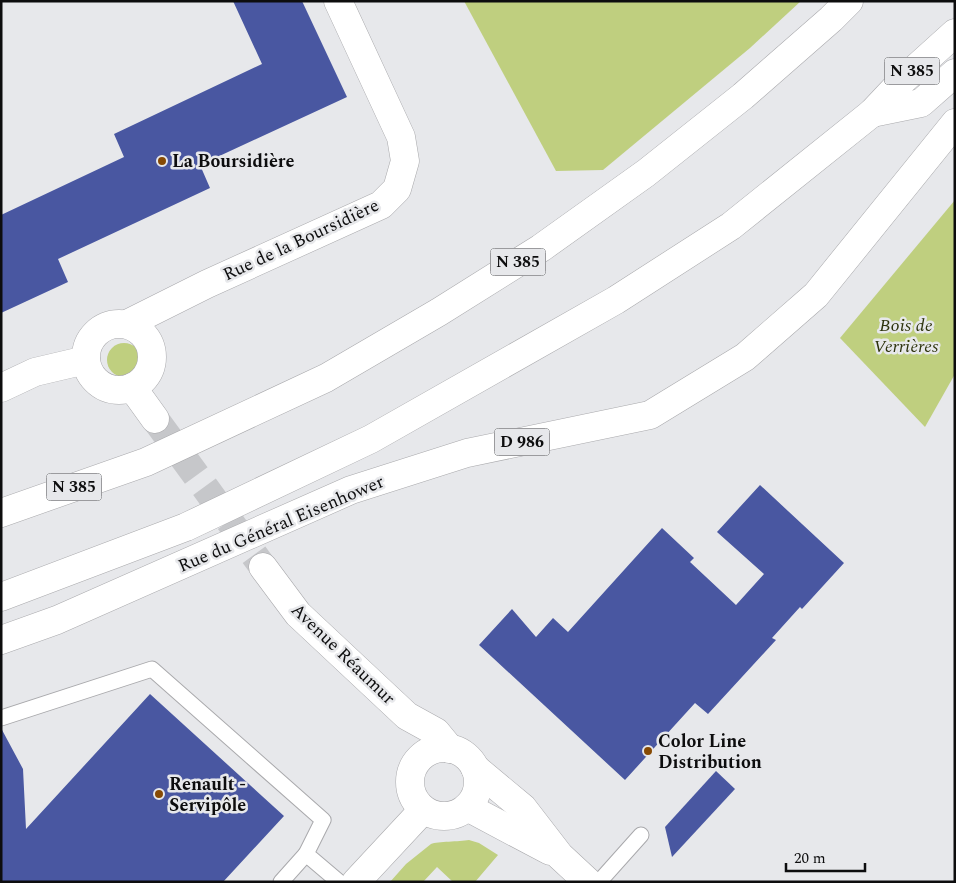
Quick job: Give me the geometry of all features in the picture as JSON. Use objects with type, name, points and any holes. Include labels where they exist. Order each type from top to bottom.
[{"type":"main road","name":"Rue de la Boursidière","points":[[86,360],[89,343],[96,333],[105,326],[127,324],[207,284],[381,205],[397,189],[405,161],[401,137],[338,1]]},
{"type":"main road","name":"N 385","points":[[1,513],[146,462],[326,378],[439,312],[542,248],[646,173],[743,96],[832,19],[849,1]]},
{"type":"main road","name":"N 385","points":[[1,598],[186,527],[371,439],[616,300],[730,226],[872,113],[904,79],[955,33]]},
{"type":"main road","points":[[872,113],[921,103],[955,73]]},
{"type":"main road","name":"Rue du Général Eisenhower","points":[[1,640],[57,620],[351,490],[467,453],[650,415],[745,358],[816,295],[955,123]]},
{"type":"main road","points":[[1,388],[35,372],[86,360],[90,374],[100,384],[110,389],[118,390],[132,387],[147,375],[152,355],[150,343],[144,335],[127,324]]},
{"type":"main road","points":[[132,387],[154,419]]},
{"type":"main road","name":"Avenue Réaumur","points":[[263,567],[298,614],[407,716],[436,732],[450,749]]},
{"type":"main road","name":"Avenue Réaumur","points":[[407,716],[410,745],[419,759]]},
{"type":"main road","points":[[475,768],[478,778],[474,799],[467,807],[450,816],[441,816],[424,810],[416,801],[411,791],[410,780],[413,769],[419,759],[428,752],[439,749],[450,749],[460,752],[469,759],[475,768],[523,808],[560,856],[588,882]]},
{"type":"main road","points":[[467,807],[560,856]]},
{"type":"main road","points":[[356,882],[424,810]]},
{"type":"lane","points":[[1,718],[152,670],[323,820],[306,854],[282,882]]},
{"type":"lane","points":[[599,882],[641,834]]},
{"type":"lane","points":[[306,854],[339,882]]},
{"type":"green space","points":[[464,1],[801,1],[750,48],[603,170],[556,171]]},
{"type":"green space","name":"Bois de Verrières","points":[[955,200],[955,374],[925,427],[840,338]]},
{"type":"green space","points":[[124,343],[131,344],[136,348],[140,353],[140,367],[136,372],[131,376],[124,377],[117,376],[112,372],[108,367],[107,360],[108,353],[112,348],[117,344]]},
{"type":"green space","points":[[469,840],[479,843],[498,855],[475,882],[453,882],[437,867],[423,882],[390,882],[406,864],[431,844]]},
{"type":"building","name":"La Boursidière","points":[[233,1],[302,1],[347,97],[200,165],[210,188],[58,259],[68,282],[1,313],[1,215],[124,157],[114,134],[262,64]]},
{"type":"building","points":[[760,485],[844,563],[802,609],[800,607],[772,638],[776,640],[708,714],[695,703],[625,780],[479,645],[512,609],[536,637],[553,618],[568,632],[662,528],[694,558],[690,562],[736,605],[764,574],[717,532]]},
{"type":"building","name":"Renault - Servipôle","points":[[150,694],[284,816],[223,882],[1,882],[1,728],[23,769],[26,829]]},
{"type":"building","points":[[716,771],[735,789],[672,857],[665,827]]},
{"type":"tunnel","points":[[155,419],[263,567]]},
{"type":"place","name":"La Boursidière","points":[[162,161]]},
{"type":"place","name":"Color Line Distribution","points":[[648,751]]},
{"type":"place","name":"Renault - Servipôle","points":[[159,794]]}]
